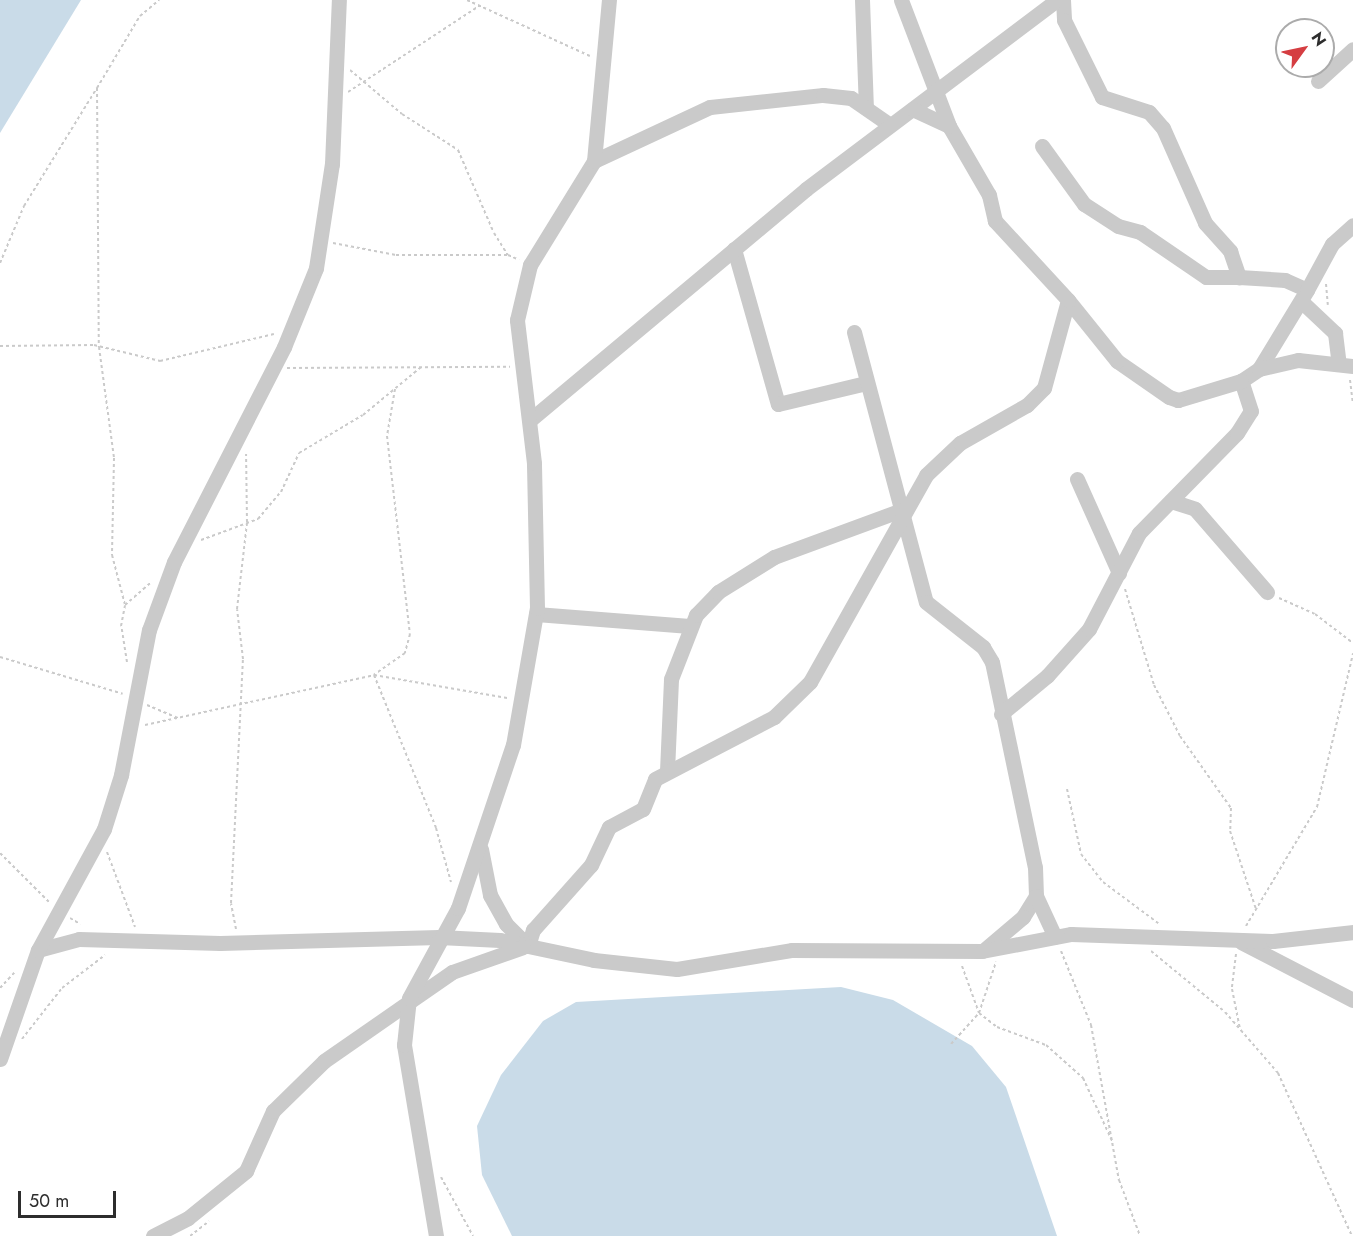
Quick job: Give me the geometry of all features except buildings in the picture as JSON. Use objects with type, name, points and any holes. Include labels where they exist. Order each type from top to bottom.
[{"type":"street","points":[[2,1054],[38,950],[101,835],[130,728],[149,630],[174,562],[291,329],[319,246],[337,102],[339,0]]},
{"type":"street","points":[[436,1236],[404,1045],[409,998],[439,937],[458,908],[481,848],[521,700],[536,614],[530,420],[521,367],[518,320],[530,265],[594,161],[606,62],[609,0]]},
{"type":"street","points":[[862,0],[866,108]]},
{"type":"street","points":[[901,0],[934,93],[949,126],[988,195],[995,221],[1068,300],[1117,361],[1169,397],[1178,400],[1241,381],[1259,369],[1298,360],[1347,365],[1335,333],[1304,295],[1285,280],[1206,277],[1140,232],[1118,226],[1084,204],[1042,146]]},
{"type":"street","points":[[530,420],[734,249],[890,125],[1057,0]]},
{"type":"street","points":[[1063,0],[1064,20],[1102,97],[1149,112],[1163,128],[1205,224],[1230,251],[1239,277]]},
{"type":"street","points":[[1318,81],[1353,49]]},
{"type":"street","points":[[594,161],[710,107],[823,95],[851,98],[890,125]]},
{"type":"street","points":[[913,109],[949,126]]},
{"type":"street","points":[[1259,369],[1325,260],[1332,244],[1353,225]]},
{"type":"street","points":[[734,249],[778,404],[866,384]]},
{"type":"street","points":[[528,946],[532,930],[591,865],[609,827],[643,809],[655,779],[774,717],[810,682],[848,621],[902,510],[926,475],[960,443],[1027,405],[1044,388],[1068,300]]},
{"type":"street","points":[[854,332],[866,384],[892,460],[902,510],[926,602],[983,647],[992,662],[1000,714],[1035,867],[1036,896],[1055,937]]},
{"type":"street","points":[[1000,714],[1089,629],[1139,533],[1237,433],[1251,411],[1241,381]]},
{"type":"street","points":[[1077,478],[1119,573]]},
{"type":"street","points":[[1172,501],[1195,509],[1267,592]]},
{"type":"street","points":[[667,771],[671,679],[690,626],[718,592],[774,557],[902,510]]},
{"type":"street","points":[[536,614],[690,626]]},
{"type":"street","points":[[481,848],[490,895],[506,924],[528,946]]},
{"type":"street","points":[[982,951],[1023,917],[1036,896]]},
{"type":"street","points":[[38,950],[79,939],[239,942],[439,937],[528,946],[677,969],[792,950],[957,952],[982,951],[1055,937],[1133,936],[1238,940],[1353,932]]},
{"type":"street","points":[[1238,940],[1353,1000]]},
{"type":"street","points":[[153,1236],[188,1218],[246,1171],[273,1111],[324,1060],[409,998],[490,955],[528,946]]},
{"type":"path","points":[[0,263],[24,206],[140,16],[159,0]]},
{"type":"path","points":[[467,0],[606,62]]},
{"type":"path","points":[[337,102],[361,80],[479,6]]},
{"type":"path","points":[[338,60],[402,114],[458,150],[508,255]]},
{"type":"path","points":[[97,88],[99,347],[114,458],[112,555],[125,605]]},
{"type":"path","points":[[319,246],[340,241],[396,255],[508,255],[530,265]]},
{"type":"path","points":[[1325,260],[1328,311]]},
{"type":"path","points":[[0,346],[99,347],[160,361],[291,329]]},
{"type":"path","points":[[1347,365],[1353,403]]},
{"type":"path","points":[[198,543],[258,519],[281,492],[299,453],[395,388],[421,367]]},
{"type":"path","points":[[273,368],[521,367]]},
{"type":"path","points":[[130,728],[237,707],[374,675],[405,653],[410,633],[387,436],[395,388]]},
{"type":"path","points":[[239,942],[231,903],[237,707],[243,658],[237,609],[247,522],[246,443]]},
{"type":"path","points":[[1119,573],[1154,685],[1180,736],[1231,808],[1230,831],[1256,909]]},
{"type":"path","points":[[1267,592],[1315,614],[1353,643]]},
{"type":"path","points":[[1240,1029],[1232,989],[1238,940],[1317,807],[1353,653]]},
{"type":"path","points":[[0,657],[107,686],[179,719]]},
{"type":"path","points":[[374,675],[521,700]]},
{"type":"path","points":[[374,675],[436,828],[452,885]]},
{"type":"path","points":[[1067,789],[1081,854],[1103,882],[1178,938]]},
{"type":"path","points":[[101,835],[128,918],[148,941]]},
{"type":"path","points":[[1133,936],[1240,1029],[1278,1073],[1352,1236]]},
{"type":"path","points":[[1055,937],[1091,1025],[1119,1180],[1140,1236]]},
{"type":"path","points":[[2,1054],[26,1037],[62,988],[130,940]]},
{"type":"path","points":[[951,1044],[979,1013],[999,948]]},
{"type":"path","points":[[957,952],[979,1013],[997,1027],[1046,1045],[1083,1078],[1114,1146]]},
{"type":"path","points":[[439,1172],[473,1236]]},
{"type":"water","points":[[0,0],[81,0],[0,133]]},
{"type":"water","points":[[841,987],[893,1000],[972,1046],[1006,1087],[1057,1236],[512,1236],[482,1175],[477,1126],[501,1075],[543,1021],[576,1002]]}]
